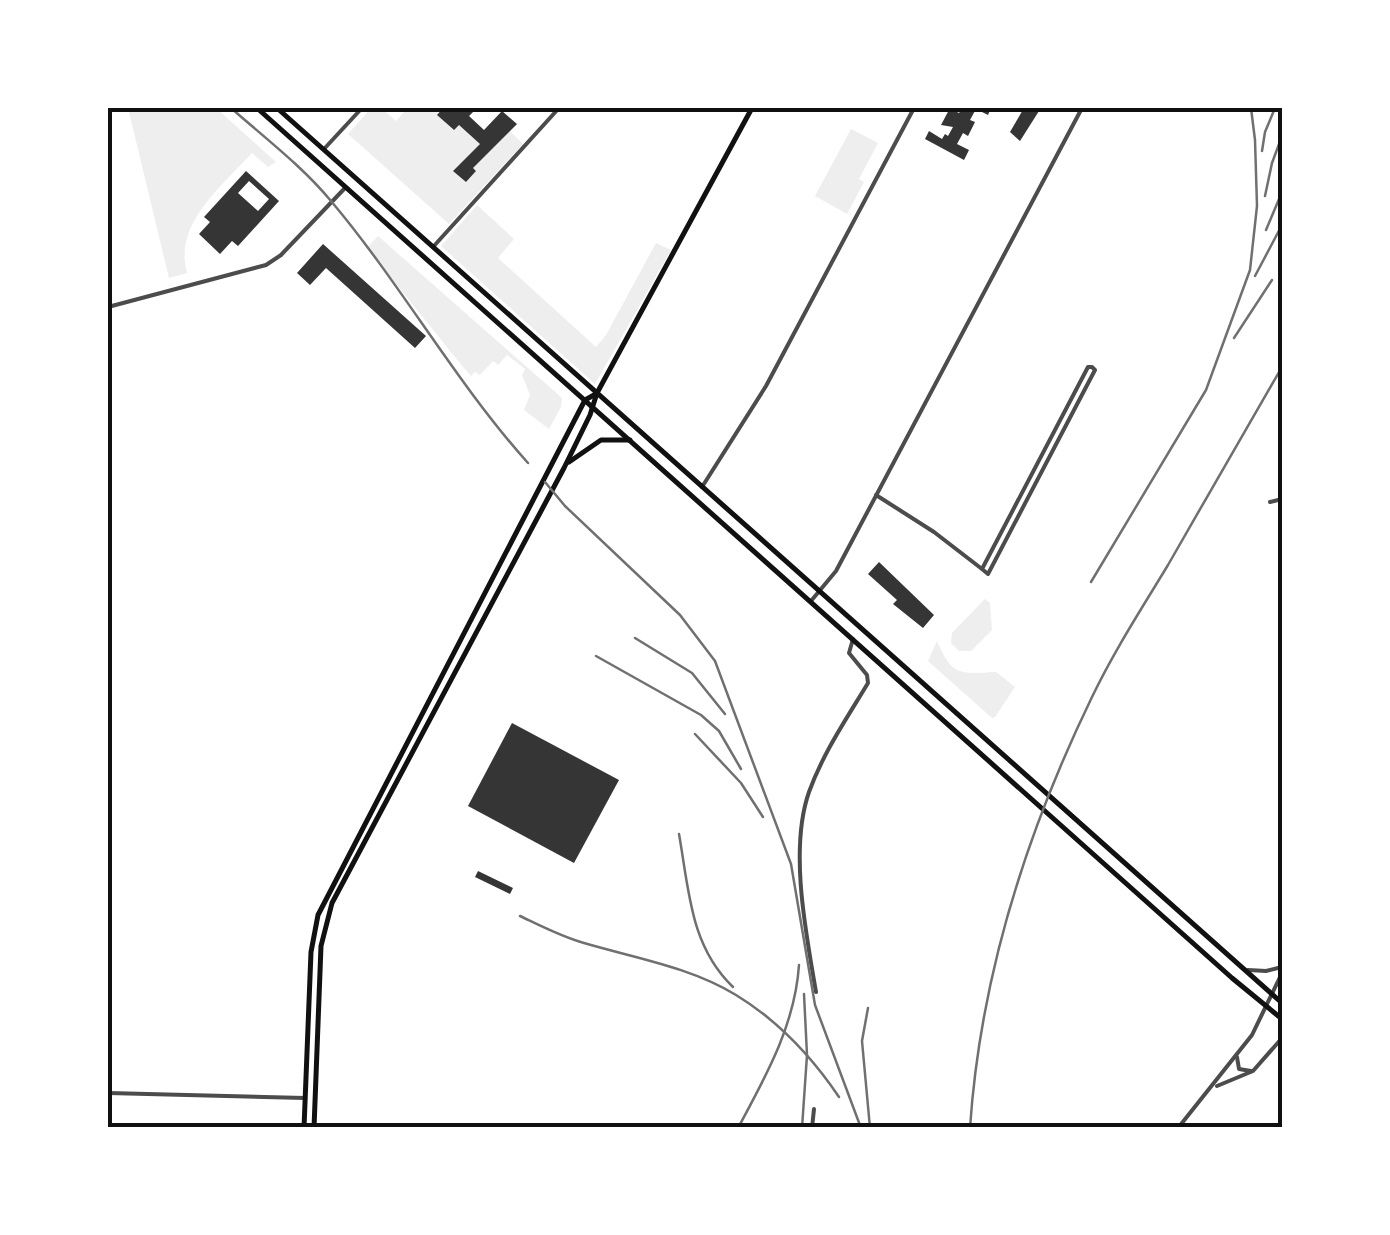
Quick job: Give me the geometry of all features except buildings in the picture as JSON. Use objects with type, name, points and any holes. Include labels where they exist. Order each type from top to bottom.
[{"type":"main road","points":[[257,108],[1282,1019]]},
{"type":"main road","points":[[277,108],[1282,1003]]},
{"type":"main road","points":[[314,1128],[321,946],[326,919],[564,468],[596,393],[752,108]]},
{"type":"main road","points":[[304,1128],[313,937],[325,899],[585,400],[596,393]]},
{"type":"main road","points":[[564,468],[601,440],[630,440]]},
{"type":"main road","points":[[365,823],[372,827]]},
{"type":"main road","points":[[304,1098],[316,1098]]},
{"type":"street","points":[[324,149],[362,108]]},
{"type":"street","points":[[433,247],[559,108]]},
{"type":"street","points":[[702,487],[766,386],[914,108]]},
{"type":"street","points":[[810,601],[836,570],[1082,108]]},
{"type":"street","points":[[108,307],[266,265],[281,255],[345,188]]},
{"type":"street","points":[[876,494],[934,532],[982,570],[988,574],[1096,370],[1092,367],[1088,367],[982,570]]},
{"type":"street","points":[[1270,502],[1282,500]]},
{"type":"street","points":[[816,992],[799,860],[801,835],[810,790],[840,726],[868,683],[867,675],[848,653],[853,639]]},
{"type":"street","points":[[1238,966],[1266,972],[1282,970]]},
{"type":"street","points":[[1178,1128],[1252,1036],[1282,970]]},
{"type":"street","points":[[1213,1088],[1253,1071],[1282,1038]]},
{"type":"street","points":[[1236,1057],[1239,1069],[1253,1071]]},
{"type":"street","points":[[108,1093],[304,1098]]},
{"type":"street","points":[[812,1128],[814,1109]]},
{"type":"shaded area","points":[[128,108],[216,108],[276,162],[268,167],[252,153],[203,207],[187,238],[187,273],[169,278]]},
{"type":"shaded area","points":[[371,108],[381,108],[396,121],[405,111],[403,108],[440,108],[437,115],[453,130],[459,125],[480,144],[453,170],[466,182],[476,171],[473,168],[506,132],[510,131],[523,144],[449,224],[348,134]]},
{"type":"shaded area","points":[[851,129],[878,143],[859,179],[864,182],[847,214],[815,196]]},
{"type":"shaded area","points":[[477,205],[514,239],[498,258],[596,347],[656,243],[671,250],[595,384],[441,246]]},
{"type":"shaded area","points":[[378,236],[562,398],[549,429],[524,410],[530,395],[522,375],[525,369],[507,355],[498,365],[493,361],[480,375],[475,372],[471,376],[463,367],[367,248]]},
{"type":"shaded area","points":[[985,599],[990,603],[992,630],[971,651],[959,651],[951,643],[952,633]]},
{"type":"shaded area","points":[[937,641],[947,661],[958,670],[996,672],[1015,687],[995,717],[928,661]]},
{"type":"railway","points":[[231,108],[296,164],[331,201],[528,463]]},
{"type":"railway","points":[[1091,582],[1206,390],[1250,270],[1257,206],[1251,108]]},
{"type":"railway","points":[[1262,151],[1275,108]]},
{"type":"railway","points":[[1265,196],[1282,136]]},
{"type":"railway","points":[[1266,230],[1282,192]]},
{"type":"railway","points":[[1255,276],[1282,225]]},
{"type":"railway","points":[[1234,338],[1272,280]]},
{"type":"railway","points":[[970,1128],[975,1072],[996,961],[1027,853],[1047,800],[1110,663],[1282,367]]},
{"type":"railway","points":[[545,482],[565,506],[680,615],[715,661],[791,864],[815,1005],[861,1128]]},
{"type":"railway","points":[[635,638],[692,673],[725,714]]},
{"type":"railway","points":[[596,656],[701,715],[719,731],[741,769]]},
{"type":"railway","points":[[695,734],[741,783],[763,817]]},
{"type":"railway","points":[[679,834],[700,935],[708,954],[733,987]]},
{"type":"railway","points":[[520,916],[576,941],[681,970],[736,995],[793,1040],[839,1097]]},
{"type":"railway","points":[[738,1128],[785,1029],[799,965]]},
{"type":"railway","points":[[802,1128],[807,1055],[804,994]]},
{"type":"railway","points":[[868,1008],[862,1041],[870,1128]]}]
